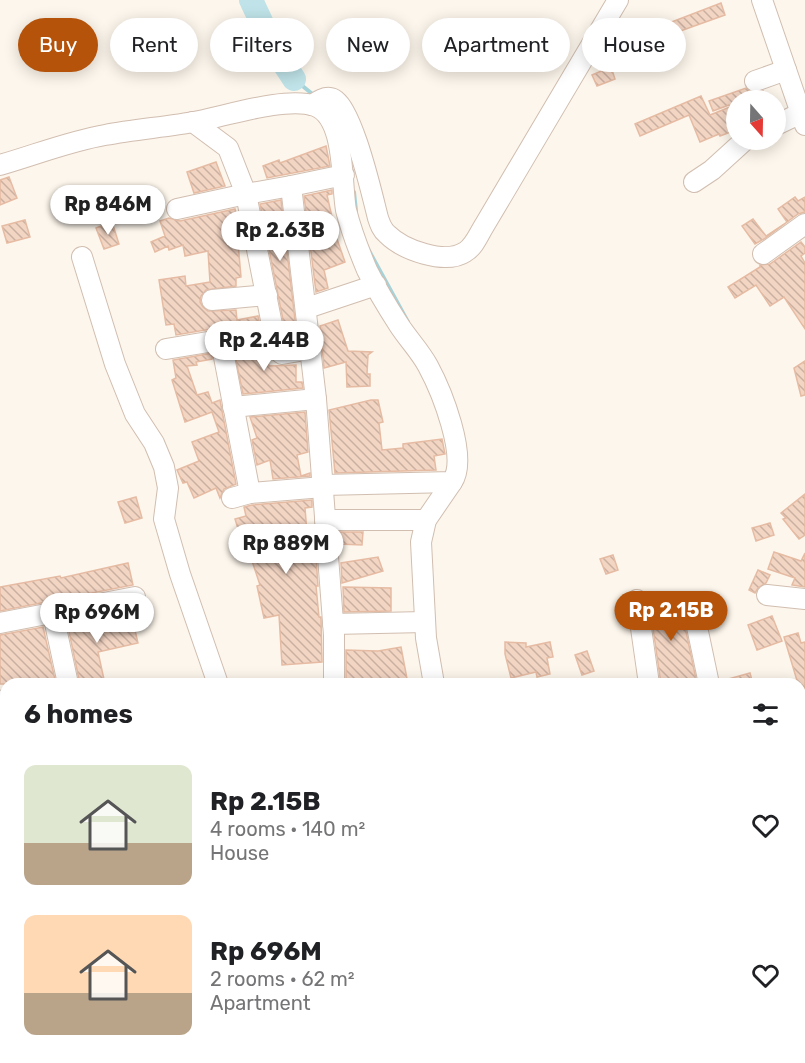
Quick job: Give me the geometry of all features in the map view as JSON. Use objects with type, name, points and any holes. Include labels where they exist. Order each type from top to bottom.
[{"type":"street","points":[[0,165],[103,135],[193,122],[288,103],[317,102],[332,98],[339,103],[348,120],[382,230],[399,243],[419,251],[441,258],[458,255],[470,248],[484,226],[618,0]]},
{"type":"street","points":[[762,0],[803,119],[786,123]]},
{"type":"street","points":[[755,81],[786,70]]},
{"type":"street","points":[[317,102],[324,109],[334,127],[344,175],[346,208],[352,231],[376,285],[399,324],[427,363],[437,384],[455,440],[457,473],[426,520],[421,542],[425,622],[433,678]]},
{"type":"street","points":[[193,122],[228,148],[246,194],[279,353],[311,349]]},
{"type":"street","points":[[694,182],[712,170],[734,150]]},
{"type":"street","points":[[177,209],[344,175]]},
{"type":"street","points":[[291,186],[316,399],[333,624],[334,678]]},
{"type":"street","points":[[763,254],[805,224]]},
{"type":"street","points":[[82,257],[115,364],[135,414],[154,443],[164,467],[168,488],[164,519],[180,574],[216,678]]},
{"type":"street","points":[[307,308],[376,285]]},
{"type":"street","points":[[212,300],[267,295]]},
{"type":"street","points":[[166,349],[222,346],[274,331]]},
{"type":"street","points":[[222,346],[233,407],[241,496],[323,486],[452,482]]},
{"type":"street","points":[[233,407],[316,399]]},
{"type":"street","points":[[326,520],[426,520]]},
{"type":"street","points":[[766,595],[805,598]]},
{"type":"street","points":[[0,623],[135,597]]},
{"type":"street","points":[[637,600],[648,678]]},
{"type":"street","points":[[692,603],[708,678]]},
{"type":"street","points":[[53,614],[67,678]]},
{"type":"street","points":[[333,624],[425,622]]},
{"type":"building","points":[[721,3],[725,15],[686,29],[686,18],[682,18]]},
{"type":"building","points":[[599,72],[613,72],[615,79],[597,86],[592,75]]},
{"type":"building","points":[[726,95],[726,106],[713,111],[709,101]]},
{"type":"building","points":[[701,96],[710,115],[726,109],[726,134],[720,136],[719,134],[700,142],[689,115],[640,136],[635,124]]},
{"type":"building","points":[[326,146],[330,166],[267,178],[263,166],[279,160],[280,163]]},
{"type":"building","points":[[216,162],[225,186],[194,193],[187,172]]},
{"type":"building","points":[[9,177],[17,198],[0,205],[0,180]]},
{"type":"building","points":[[332,190],[332,194],[327,195],[345,262],[324,270],[328,288],[316,292],[304,196]]},
{"type":"building","points":[[795,197],[798,201],[805,197],[805,212],[798,214],[764,239],[755,244],[742,226],[753,219],[766,236],[787,222],[778,209]]},
{"type":"building","points":[[281,200],[297,337],[287,340],[260,204]]},
{"type":"building","points":[[235,209],[243,242],[238,243],[241,277],[236,278],[236,286],[206,290],[200,302],[208,311],[236,310],[237,320],[258,316],[259,321],[176,335],[174,324],[166,325],[159,280],[185,276],[186,286],[210,282],[208,251],[185,256],[183,245],[169,250],[168,246],[155,252],[151,242],[165,236],[160,221],[169,218],[180,221]]},
{"type":"building","points":[[25,220],[30,237],[7,243],[2,226]]},
{"type":"building","points":[[112,222],[119,244],[104,249],[96,228]]},
{"type":"building","points":[[801,242],[805,247],[805,253],[801,256],[805,263],[805,329],[784,297],[770,306],[756,285],[735,298],[728,287],[760,265],[770,264]]},
{"type":"building","points":[[338,320],[348,351],[372,352],[368,355],[367,374],[370,374],[370,386],[347,387],[346,362],[324,368],[320,326]]},
{"type":"building","points":[[264,345],[269,366],[296,365],[296,382],[302,382],[303,388],[243,394],[234,350]]},
{"type":"building","points":[[213,353],[212,359],[187,366],[197,395],[208,392],[212,403],[220,400],[236,484],[224,489],[220,498],[216,488],[194,498],[187,482],[183,483],[177,470],[199,461],[192,442],[219,432],[212,412],[185,422],[172,380],[176,378],[173,360]]},
{"type":"building","points":[[805,361],[805,395],[801,396],[794,368]]},
{"type":"building","points":[[378,400],[383,422],[379,423],[382,450],[403,448],[403,444],[442,439],[445,454],[434,456],[436,470],[335,473],[329,410]]},
{"type":"building","points":[[305,412],[308,452],[297,455],[301,476],[310,473],[310,476],[273,479],[270,460],[257,465],[252,440],[257,438],[250,417]]},
{"type":"building","points":[[805,494],[805,535],[799,539],[781,513]]},
{"type":"building","points":[[136,497],[142,518],[125,523],[118,502]]},
{"type":"building","points":[[312,500],[312,507],[305,508],[308,545],[315,543],[322,662],[282,665],[279,615],[264,618],[257,586],[260,585],[242,531],[239,532],[235,519],[246,516],[244,507],[252,505]]},
{"type":"building","points":[[770,523],[774,535],[756,541],[752,528]]},
{"type":"building","points":[[338,532],[363,532],[362,545],[339,544]]},
{"type":"building","points":[[774,552],[801,561],[805,553],[805,587],[792,585],[795,578],[768,569]]},
{"type":"building","points":[[613,555],[618,570],[606,574],[600,559]]},
{"type":"building","points":[[378,557],[383,571],[342,583],[341,563]]},
{"type":"building","points":[[128,563],[133,585],[0,611],[0,587],[60,576],[61,578]]},
{"type":"building","points":[[758,570],[770,575],[766,583],[755,593],[749,590]]},
{"type":"building","points":[[343,587],[391,588],[391,611],[344,612]]},
{"type":"building","points":[[673,596],[677,618],[683,617],[696,678],[660,678],[649,600]]},
{"type":"building","points":[[113,613],[116,626],[133,622],[138,643],[98,652],[104,678],[79,678],[67,622]]},
{"type":"building","points":[[772,616],[782,641],[757,650],[748,625]]},
{"type":"building","points":[[43,627],[55,678],[0,678],[0,635]]},
{"type":"building","points":[[798,633],[801,643],[805,642],[805,678],[796,678],[784,637]]},
{"type":"building","points":[[505,642],[526,643],[526,647],[550,642],[553,657],[547,658],[550,674],[537,677],[536,672],[511,678],[505,654]]},
{"type":"building","points":[[401,647],[407,678],[346,678],[346,650],[378,651]]},
{"type":"building","points":[[587,651],[594,671],[582,675],[575,655]]},
{"type":"building","points":[[750,673],[751,678],[732,678]]},
{"type":"waterway","points":[[251,0],[273,47],[294,79]]},
{"type":"waterway","points":[[294,79],[316,97]]},
{"type":"waterway","points":[[354,192],[356,211]]},
{"type":"waterway","points":[[367,247],[408,322]]}]
